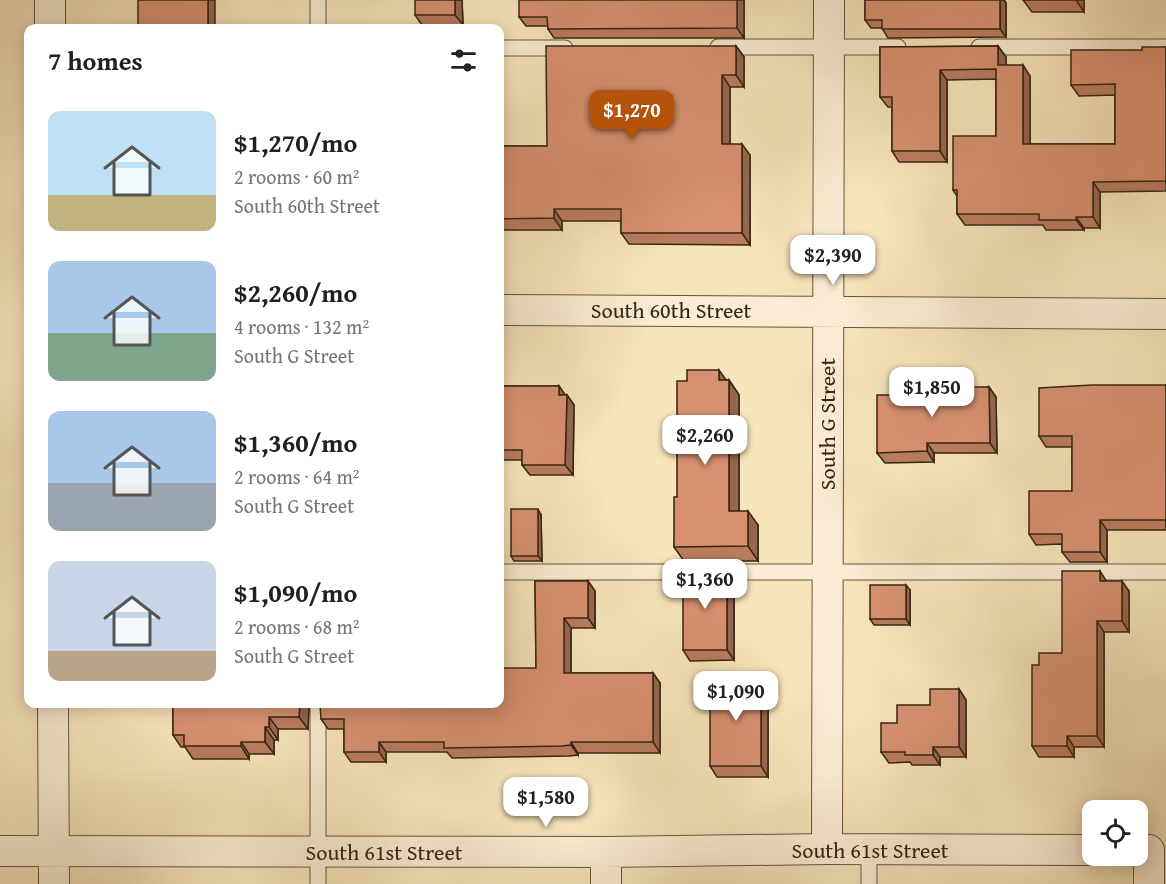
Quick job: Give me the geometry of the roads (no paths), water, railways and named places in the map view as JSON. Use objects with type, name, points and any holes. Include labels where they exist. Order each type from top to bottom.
[{"type":"street","points":[[50,0],[50,24]]},
{"type":"street","name":"South G Street","points":[[827,849],[829,0]]},
{"type":"street","name":"South 60th Street","points":[[504,310],[828,310],[1166,314]]},
{"type":"street","points":[[53,708],[54,884]]},
{"type":"street","name":"South 61st Street","points":[[0,851],[1082,850]]},
{"type":"street","points":[[1149,884],[1151,850]]},
{"type":"street","points":[[606,852],[606,884]]},
{"type":"lane","points":[[318,0],[318,24]]},
{"type":"lane","points":[[699,48],[910,47]]},
{"type":"lane","points":[[968,47],[1166,47]]},
{"type":"lane","points":[[504,48],[582,48]]},
{"type":"lane","points":[[504,572],[1166,572]]},
{"type":"lane","points":[[318,708],[318,884]]},
{"type":"lane","points":[[869,850],[869,884]]}]
